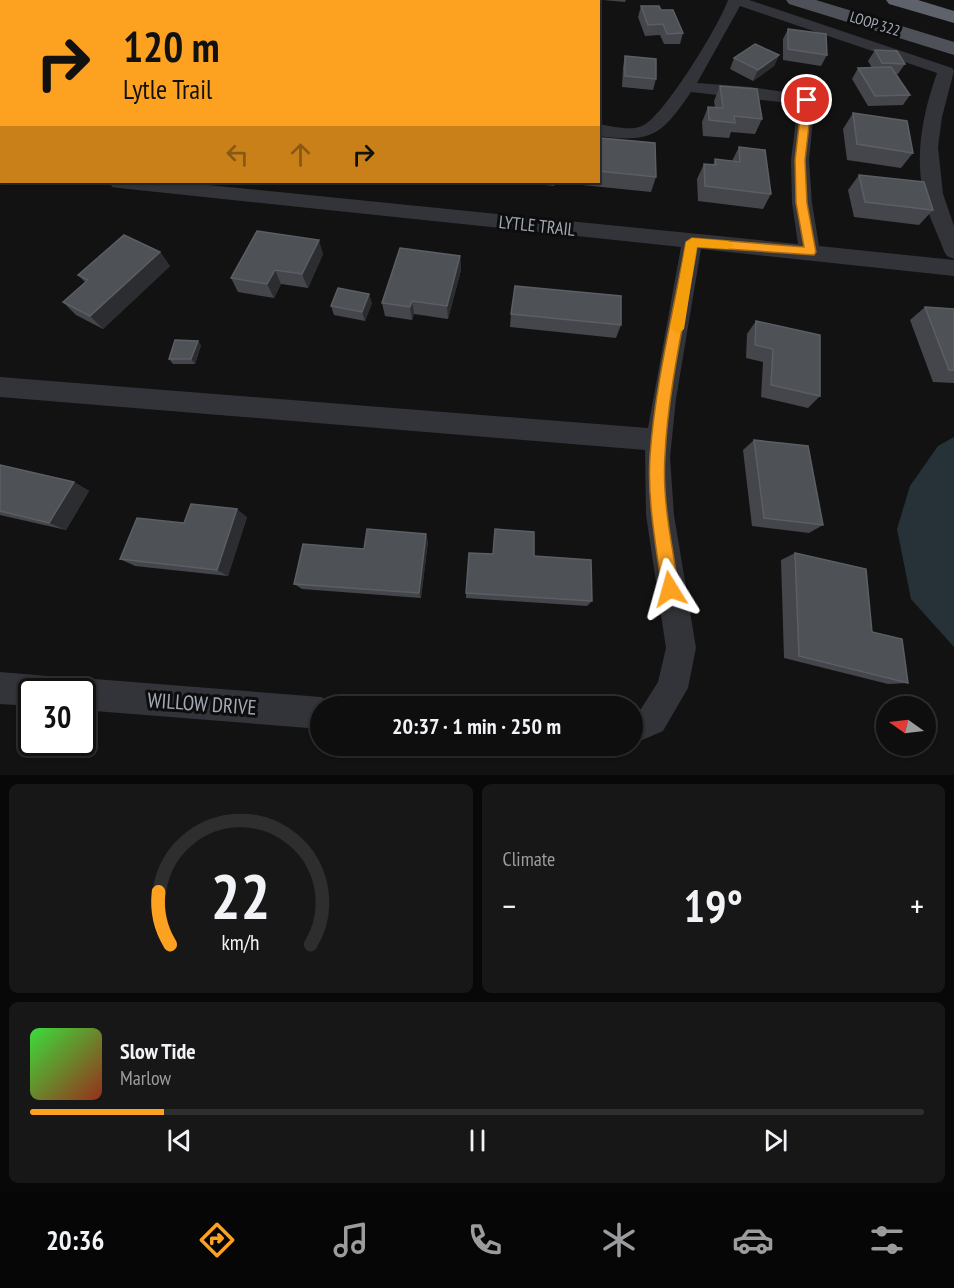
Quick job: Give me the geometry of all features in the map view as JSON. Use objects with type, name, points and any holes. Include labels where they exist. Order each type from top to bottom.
[{"type":"highway","points":[[896,0],[954,17]]},
{"type":"main road","name":"LOOP 322","points":[[796,0],[954,49]]},
{"type":"street","points":[[600,130],[625,133],[647,131],[660,124],[685,87],[735,0],[946,71],[936,100],[930,130],[928,158],[933,195],[954,251]]},
{"type":"street","points":[[685,87],[750,92],[807,100],[800,160],[802,203],[810,252]]},
{"type":"street","name":"LYTLE TRAIL","points":[[141,183],[186,185],[692,242],[954,268]]},
{"type":"street","points":[[643,724],[652,720],[672,688],[681,648],[660,515],[657,457],[692,242]]},
{"type":"street","points":[[0,387],[659,440]]},
{"type":"street","points":[[0,688],[18,690]]},
{"type":"street","name":"WILLOW DRIVE","points":[[96,695],[310,712]]},
{"type":"shaded area","points":[[954,437],[954,647],[911,599],[897,529],[910,486],[938,446]]},
{"type":"building","points":[[641,6],[659,6],[661,10],[673,10],[683,33],[667,34],[663,24],[648,25]]},
{"type":"building","points":[[788,29],[826,34],[827,55],[788,49]]},
{"type":"building","points":[[755,44],[779,55],[758,70],[734,58]]},
{"type":"building","points":[[875,50],[897,51],[905,64],[882,63]]},
{"type":"building","points":[[625,56],[656,59],[656,79],[625,76]]},
{"type":"building","points":[[891,67],[910,95],[875,96],[858,68]]},
{"type":"building","points":[[720,86],[757,89],[762,119],[734,116],[735,123],[709,120],[708,107],[723,108]]},
{"type":"building","points":[[853,113],[907,121],[913,153],[857,144]]},
{"type":"building","points":[[601,138],[655,143],[656,177],[600,171]]},
{"type":"building","points":[[739,147],[765,150],[771,194],[705,186],[704,164],[716,165],[715,159],[740,162]]},
{"type":"building","points":[[859,175],[924,182],[933,210],[865,202]]},
{"type":"building","points":[[257,231],[319,240],[302,274],[275,270],[267,284],[231,278]]},
{"type":"building","points":[[124,235],[160,252],[90,316],[63,302],[88,280],[78,275]]},
{"type":"building","points":[[400,248],[460,256],[447,306],[412,301],[410,307],[382,303]]},
{"type":"building","points":[[515,286],[621,296],[621,325],[511,314]]},
{"type":"building","points":[[338,288],[369,294],[362,312],[331,306]]},
{"type":"building","points":[[925,307],[954,309],[954,370],[949,370]]},
{"type":"building","points":[[756,321],[820,335],[820,396],[771,385],[773,349],[755,345]]},
{"type":"building","points":[[175,340],[198,341],[191,359],[169,359]]},
{"type":"building","points":[[754,440],[808,446],[823,525],[764,518]]},
{"type":"building","points":[[0,465],[74,482],[49,523],[0,511]]},
{"type":"building","points":[[191,504],[237,509],[217,570],[120,559],[137,518],[184,523]]},
{"type":"building","points":[[367,529],[426,534],[419,593],[294,584],[303,544],[364,549]]},
{"type":"building","points":[[495,529],[534,532],[534,556],[591,560],[592,601],[466,593],[469,553],[493,554]]},
{"type":"building","points":[[795,553],[866,569],[872,632],[902,639],[908,683],[799,656]]},
{"type":"slow traffic","points":[[678,329],[692,242],[728,245]]},
{"type":"route","points":[[670,589],[660,515],[657,457],[664,399],[688,275],[692,242],[810,252],[802,203],[800,160],[807,100]]}]
